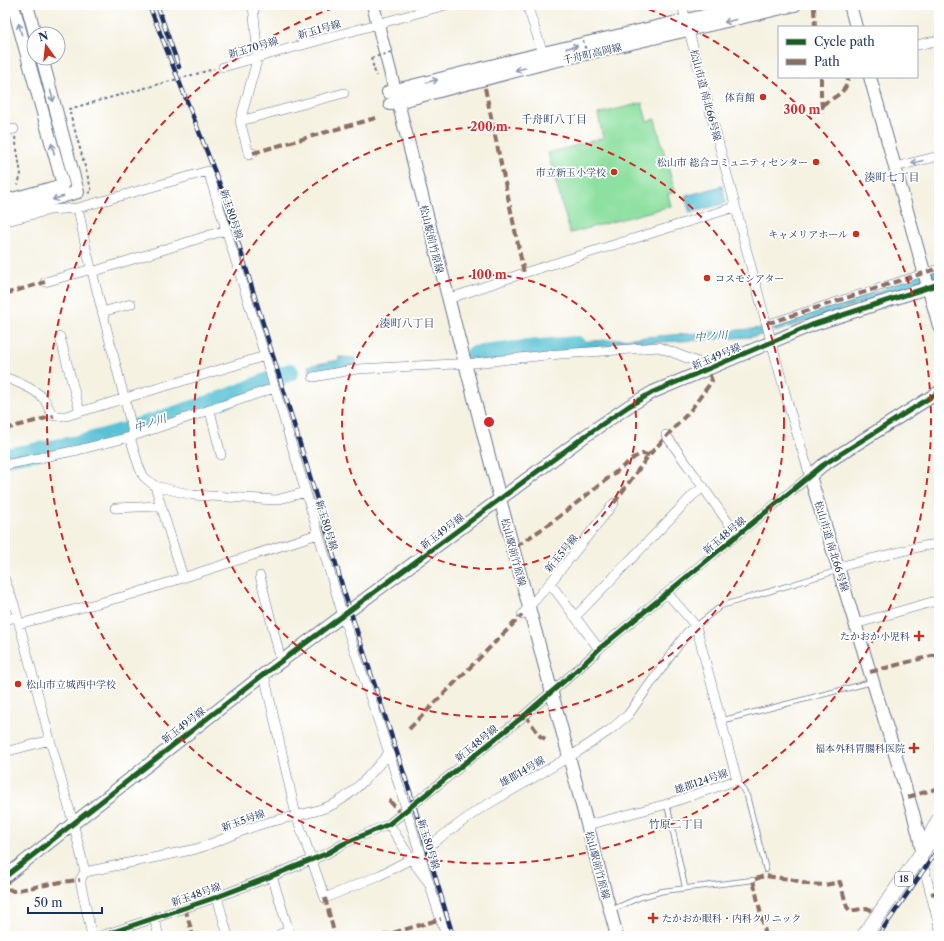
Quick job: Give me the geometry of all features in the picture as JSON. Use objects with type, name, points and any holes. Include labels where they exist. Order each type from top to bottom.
[{"type":"main road","name":"18","points":[[864,936],[927,845],[939,820]]},
{"type":"street","points":[[6,209],[63,185],[13,5]]},
{"type":"street","points":[[27,5],[33,26]]},
{"type":"street","points":[[251,155],[241,123],[258,57],[253,5]]},
{"type":"street","name":"松山駅前竹原線","points":[[365,5],[374,25],[496,502],[584,826],[606,912],[609,936]]},
{"type":"street","name":"松山駅前竹原線","points":[[373,5],[374,25]]},
{"type":"street","name":"新玉1号線","points":[[290,48],[446,5]]},
{"type":"street","points":[[527,5],[545,58]]},
{"type":"street","name":"松山市道 南北66号線","points":[[682,5],[790,412],[873,682],[927,845]]},
{"type":"street","name":"千舟町高岡線","points":[[688,25],[751,5]]},
{"type":"street","name":"千舟町高岡線","points":[[392,97],[545,58],[688,25],[795,5]]},
{"type":"street","points":[[850,5],[856,26]]},
{"type":"street","points":[[918,46],[939,40]]},
{"type":"street","name":"新玉70号線","points":[[223,67],[290,48]]},
{"type":"street","points":[[6,209],[82,193],[44,66]]},
{"type":"street","points":[[870,78],[928,280],[939,326]]},
{"type":"street","points":[[241,123],[344,93]]},
{"type":"street","points":[[895,167],[939,156]]},
{"type":"street","name":"新玉80号線","points":[[78,208],[208,171],[343,616],[389,753],[446,936]]},
{"type":"street","points":[[444,300],[735,206]]},
{"type":"street","points":[[6,209],[12,220],[50,210],[78,208],[92,271],[124,398],[139,468],[144,477],[154,486],[193,495],[276,500],[306,492]]},
{"type":"street","points":[[45,282],[92,271],[226,230]]},
{"type":"street","points":[[769,331],[772,322],[928,280],[939,268]]},
{"type":"street","name":"新玉49号線","points":[[5,877],[281,661],[585,436],[629,406],[653,392],[708,370],[769,331],[812,325],[928,280]]},
{"type":"street","points":[[102,312],[131,304]]},
{"type":"street","points":[[60,337],[80,412]]},
{"type":"street","points":[[313,377],[357,369],[461,364],[547,355],[659,347],[704,365],[708,370]]},
{"type":"street","points":[[5,377],[34,391],[45,400],[49,411],[54,416],[66,416],[265,356]]},
{"type":"street","points":[[5,464],[78,450],[210,411],[273,382]]},
{"type":"street","points":[[810,476],[823,465],[939,392]]},
{"type":"street","points":[[210,411],[221,455]]},
{"type":"street","points":[[666,435],[737,535]]},
{"type":"street","name":"新玉48号線","points":[[101,936],[216,897],[272,876],[311,860],[389,824],[525,715],[547,694],[581,667],[599,650],[810,476]]},
{"type":"street","points":[[154,486],[183,577]]},
{"type":"street","points":[[575,617],[693,495],[704,487]]},
{"type":"street","name":"新玉5号線","points":[[525,611],[550,583],[614,502]]},
{"type":"street","points":[[115,508],[160,506]]},
{"type":"street","points":[[5,620],[18,620],[133,594],[318,534]]},
{"type":"street","points":[[839,569],[846,565],[861,561],[923,546],[939,544]]},
{"type":"street","points":[[260,576],[281,661]]},
{"type":"street","points":[[5,580],[18,620],[50,740],[74,822],[85,872],[80,880],[92,936]]},
{"type":"street","points":[[550,583],[599,650]]},
{"type":"street","points":[[667,594],[696,626]]},
{"type":"street","points":[[855,624],[939,600]]},
{"type":"street","name":"雄郡124号線","points":[[584,826],[666,804],[737,780],[696,626]]},
{"type":"street","name":"雄郡14号線","points":[[311,860],[325,898],[358,885],[411,859],[478,810],[610,730],[628,715],[670,656],[688,633],[696,626]]},
{"type":"street","points":[[264,674],[296,815],[311,860]]},
{"type":"street","points":[[5,752],[50,740]]},
{"type":"street","name":"新玉5号線","points":[[85,872],[209,845],[264,823],[326,807],[342,799],[358,786],[389,753]]},
{"type":"street","points":[[389,824],[411,859],[429,883]]},
{"type":"street","points":[[927,845],[923,864],[939,926]]},
{"type":"street","points":[[272,876],[288,928],[286,932],[280,934]]},
{"type":"street","points":[[216,897],[228,936]]},
{"type":"street","name":"松山駅前竹原線","points":[[606,912],[617,936]]},
{"type":"street","points":[[154,918],[159,936]]},
{"type":"lane","points":[[696,626],[721,606],[839,569]]},
{"type":"lane","points":[[720,720],[873,682]]},
{"type":"lane","points":[[737,780],[747,796],[766,870]]},
{"type":"lane","points":[[666,804],[685,887]]},
{"type":"lane","points":[[606,912],[641,896],[663,890],[753,880]]},
{"type":"path","points":[[583,40],[589,62]]},
{"type":"path","points":[[376,76],[371,58],[392,52]]},
{"type":"path","points":[[82,193],[92,192],[70,110],[223,67]]},
{"type":"path","points":[[9,130],[21,174],[18,185]]},
{"type":"green space","points":[[642,103],[647,121],[655,119],[675,192],[668,194],[671,206],[570,233],[548,153],[603,138],[598,114]]},
{"type":"water","points":[[722,186],[726,203],[690,213],[685,196]]},
{"type":"water","points":[[916,278],[918,284],[774,332],[773,326]]},
{"type":"water","points":[[765,328],[766,334],[750,337],[554,350],[553,344]]},
{"type":"water","points":[[537,346],[538,351],[475,359],[474,353]]},
{"type":"water","points":[[339,357],[356,358],[356,364],[310,372],[308,366],[339,360]]},
{"type":"waterway","name":"中ノ川","points":[[893,289],[939,274]]},
{"type":"waterway","name":"中ノ川","points":[[474,355],[577,345]]},
{"type":"waterway","name":"中ノ川","points":[[5,457],[83,443],[122,432],[227,398],[290,372]]},
{"type":"railway","points":[[149,5],[222,190],[344,592],[410,792],[453,936]]},
{"type":"railway","points":[[157,5],[179,67]]},
{"type":"railway","points":[[878,936],[939,848]]},
{"type":"marked path","points":[[814,8],[815,26]]},
{"type":"marked path","points":[[821,78],[823,113]]},
{"type":"marked path","points":[[822,105],[843,91],[848,82],[848,78]]},
{"type":"marked path","points":[[485,88],[524,273]]},
{"type":"marked path","points":[[253,153],[379,117]]},
{"type":"marked path","points":[[767,322],[772,322],[939,268]]},
{"type":"marked path","points":[[5,294],[45,282]]},
{"type":"marked path","points":[[614,503],[649,455],[690,411],[712,381],[708,370]]},
{"type":"marked path","points":[[5,429],[54,416]]},
{"type":"marked path","points":[[506,553],[551,523],[635,457],[642,454],[649,455]]},
{"type":"marked path","points":[[409,729],[522,615]]},
{"type":"marked path","points":[[870,672],[939,654]]},
{"type":"marked path","points":[[525,715],[540,736],[547,740]]},
{"type":"marked path","points":[[908,797],[939,788]]},
{"type":"marked path","points":[[389,800],[401,814]]},
{"type":"marked path","points":[[6,876],[9,889],[13,891],[80,880]]},
{"type":"marked path","points":[[766,936],[753,880],[764,876],[790,879],[807,884],[825,885],[840,882],[847,907],[850,911],[867,908],[873,911]]},
{"type":"marked path","points":[[931,894],[939,892]]},
{"type":"marked path","points":[[325,898],[335,936]]},
{"type":"marked path","points":[[185,908],[193,936]]},
{"type":"marked path","points":[[382,936],[441,919]]},
{"type":"cycle path","points":[[5,877],[264,674],[585,436],[629,406],[653,392],[812,325],[939,284]]},
{"type":"cycle path","points":[[101,936],[217,897],[272,876],[328,853],[343,844],[389,824],[525,715],[599,649],[823,465],[939,392]]},
{"type":"place","name":"体育館","points":[[763,97]]},
{"type":"place","name":"松山市 総合コミュニティセンター","points":[[816,162]]},
{"type":"place","name":"市立新玉小学校","points":[[614,172]]},
{"type":"place","name":"キャメリアホール","points":[[856,234]]},
{"type":"place","name":"コスモシアター","points":[[707,278]]},
{"type":"place","name":"たかおか小児科","points":[[919,636]]},
{"type":"place","name":"松山市立城西中学校","points":[[18,684]]},
{"type":"place","name":"福本外科胃腸科医院","points":[[914,748]]},
{"type":"place","name":"たかおか眼科・内科クリニック","points":[[653,918]]},
{"type":"district","name":"千舟町八丁目","points":[[554,119]]},
{"type":"district","name":"湊町七丁目","points":[[892,177]]},
{"type":"district","name":"湊町八丁目","points":[[407,323]]},
{"type":"district","name":"竹原二丁目","points":[[676,824]]}]
